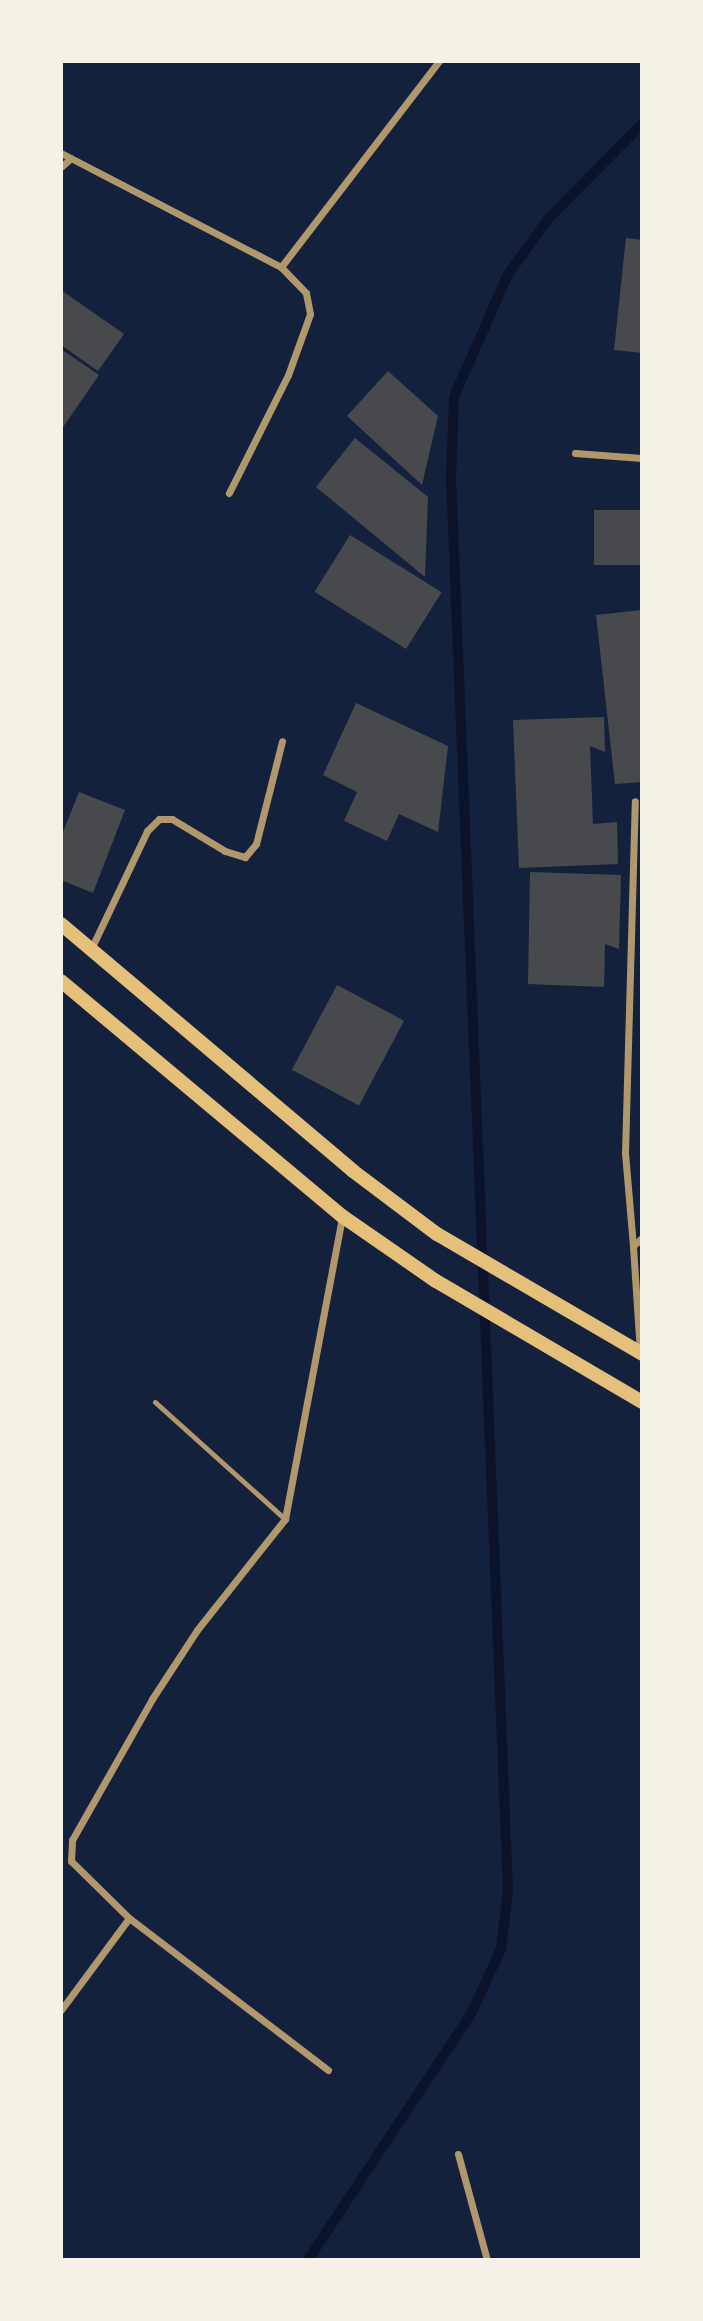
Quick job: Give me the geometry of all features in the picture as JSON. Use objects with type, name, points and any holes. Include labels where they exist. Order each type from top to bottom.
[{"type":"main road","points":[[61,924],[353,1171],[437,1234],[641,1353]]},
{"type":"main road","points":[[61,981],[342,1216],[436,1281],[551,1346],[642,1402]]},
{"type":"street","points":[[281,267],[439,61]]},
{"type":"street","points":[[61,153],[281,267],[306,293],[310,314],[288,375],[229,493]]},
{"type":"street","points":[[61,167],[71,158]]},
{"type":"street","points":[[575,453],[642,458]]},
{"type":"street","points":[[91,949],[147,831],[159,820],[172,819],[225,851],[245,857],[256,844],[282,741]]},
{"type":"street","points":[[635,802],[625,1153],[641,1353]]},
{"type":"street","points":[[328,2070],[129,1918],[71,1861],[72,1840],[197,1630],[285,1519],[342,1216]]},
{"type":"street","points":[[633,1246],[642,1238]]},
{"type":"street","points":[[61,2010],[129,1918]]},
{"type":"street","points":[[458,2154],[487,2260]]},
{"type":"lane","points":[[155,1402],[285,1519]]},
{"type":"building","points":[[626,238],[642,240],[642,353],[614,350]]},
{"type":"building","points":[[61,290],[124,334],[98,371],[61,345]]},
{"type":"building","points":[[61,349],[99,375],[61,430]]},
{"type":"building","points":[[388,371],[438,416],[422,485],[347,416]]},
{"type":"building","points":[[355,438],[428,497],[425,577],[316,487]]},
{"type":"building","points":[[594,510],[642,510],[642,565],[594,565]]},
{"type":"building","points":[[350,535],[442,592],[406,649],[314,592]]},
{"type":"building","points":[[642,610],[642,782],[615,784],[596,615]]},
{"type":"building","points":[[356,703],[448,746],[438,832],[399,814],[387,841],[344,821],[357,792],[323,775]]},
{"type":"building","points":[[604,717],[605,752],[590,746],[593,824],[617,822],[618,864],[519,868],[513,720]]},
{"type":"building","points":[[79,792],[125,810],[93,893],[61,880],[61,837]]},
{"type":"building","points":[[530,872],[621,875],[619,949],[605,944],[604,987],[528,984]]},
{"type":"building","points":[[337,985],[404,1021],[359,1105],[292,1070]]},
{"type":"waterway","points":[[308,2260],[472,2012],[501,1949],[508,1891],[451,477],[454,397],[507,276],[548,219],[642,124]]}]
